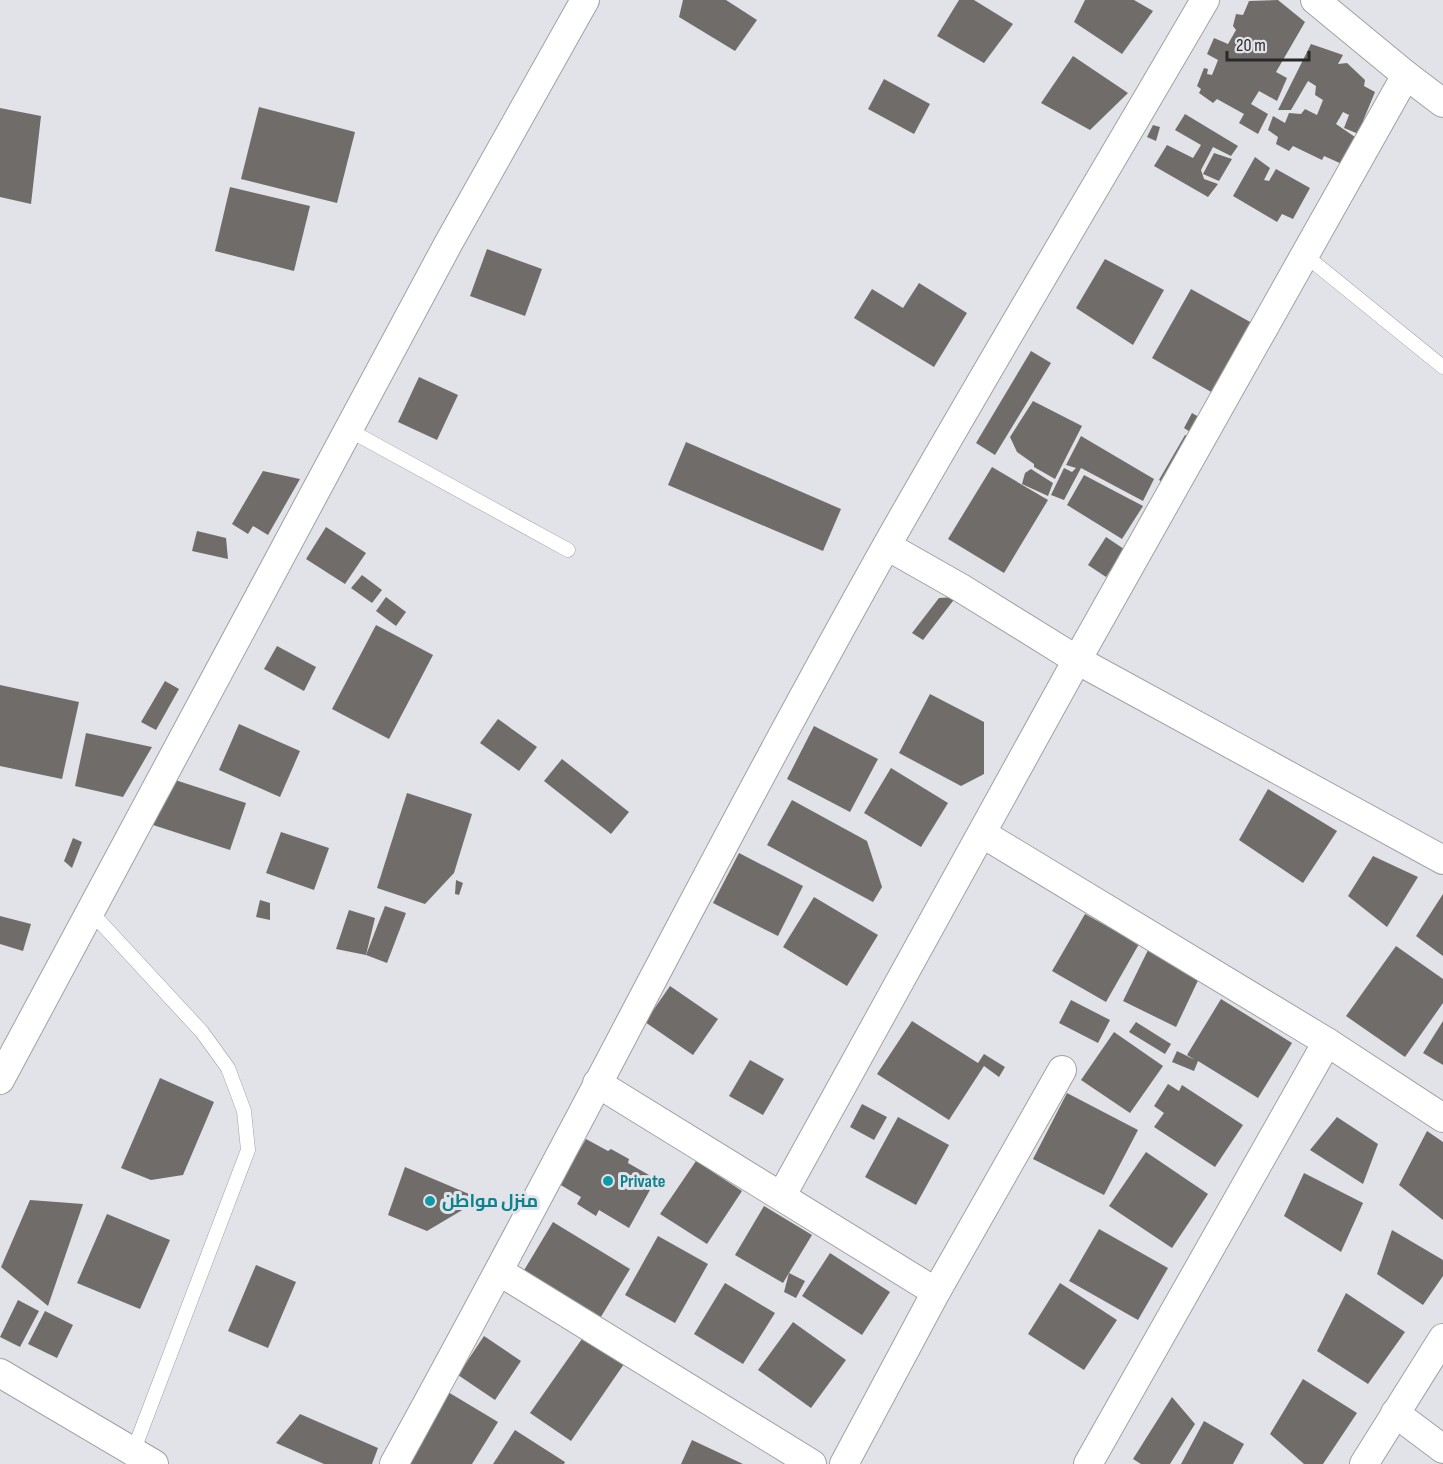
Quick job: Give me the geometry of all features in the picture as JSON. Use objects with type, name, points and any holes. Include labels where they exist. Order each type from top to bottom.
[{"type":"street","points":[[0,1080],[448,244],[585,0]]},
{"type":"street","points":[[394,1464],[500,1272],[597,1083],[887,546],[1205,0]]},
{"type":"street","points":[[1315,0],[1443,103]]},
{"type":"street","points":[[782,1195],[1077,660],[1407,75]]},
{"type":"street","points":[[887,546],[961,588],[1077,660],[1443,860]]},
{"type":"street","points":[[983,834],[1327,1042],[1443,1118]]},
{"type":"street","points":[[1088,1464],[1327,1042]]},
{"type":"street","points":[[843,1464],[936,1292],[1062,1070]]},
{"type":"street","points":[[597,1083],[936,1292]]},
{"type":"street","points":[[500,1272],[812,1464]]},
{"type":"street","points":[[1364,1464],[1443,1338]]},
{"type":"street","points":[[0,1373],[144,1458]]},
{"type":"street","points":[[1395,1413],[1443,1449]]},
{"type":"lane","points":[[1306,256],[1443,367]]},
{"type":"lane","points":[[349,430],[568,550]]},
{"type":"lane","points":[[92,912],[202,1032],[228,1068],[244,1111],[248,1150],[144,1458]]},
{"type":"building","points":[[683,0],[726,0],[757,20],[735,51],[679,17]]},
{"type":"building","points":[[959,0],[974,0],[1013,24],[984,63],[937,36]]},
{"type":"building","points":[[1085,0],[1134,0],[1153,11],[1122,54],[1074,22]]},
{"type":"building","points":[[1278,0],[1305,22],[1276,72],[1287,78],[1277,101],[1259,91],[1251,104],[1268,114],[1258,134],[1239,123],[1244,114],[1217,99],[1213,103],[1199,93],[1201,89],[1197,86],[1204,68],[1208,69],[1207,74],[1212,75],[1218,60],[1207,54],[1214,38],[1228,44],[1236,30],[1233,26],[1236,14],[1243,15],[1249,1]]},
{"type":"building","points":[[1311,44],[1343,55],[1338,64],[1347,63],[1365,80],[1364,86],[1375,92],[1363,121],[1369,123],[1361,135],[1344,128],[1349,115],[1343,112],[1336,124],[1355,137],[1342,164],[1324,156],[1322,160],[1293,146],[1289,151],[1276,144],[1278,137],[1268,130],[1273,116],[1285,123],[1289,113],[1301,114],[1305,109],[1317,115],[1323,100],[1315,95],[1316,86],[1308,81],[1291,110],[1278,110]]},
{"type":"building","points":[[1073,56],[1128,93],[1090,130],[1041,103]]},
{"type":"building","points":[[884,79],[930,104],[914,134],[868,109]]},
{"type":"building","points":[[259,107],[355,132],[337,203],[241,179]]},
{"type":"building","points":[[0,108],[41,116],[31,204],[0,197]]},
{"type":"building","points":[[1185,114],[1238,146],[1231,156],[1213,147],[1201,170],[1204,179],[1218,184],[1208,197],[1154,166],[1167,145],[1193,158],[1201,145],[1175,130]]},
{"type":"building","points":[[1153,125],[1160,127],[1156,141],[1147,137]]},
{"type":"building","points":[[1214,153],[1232,159],[1219,181],[1203,174]]},
{"type":"building","points":[[1255,157],[1270,168],[1264,180],[1269,181],[1276,169],[1310,188],[1293,219],[1282,214],[1277,222],[1233,196]]},
{"type":"building","points":[[230,187],[310,206],[294,271],[215,251]]},
{"type":"building","points":[[487,249],[542,269],[525,316],[470,296]]},
{"type":"building","points":[[1105,259],[1164,290],[1133,345],[1076,308]]},
{"type":"building","points":[[919,283],[967,313],[934,367],[854,318],[872,289],[903,308]]},
{"type":"building","points":[[1191,289],[1252,323],[1213,393],[1152,358]]},
{"type":"building","points":[[1031,351],[1051,363],[995,455],[976,443]]},
{"type":"building","points":[[419,377],[458,395],[437,440],[398,422]]},
{"type":"building","points":[[1033,401],[1082,426],[1055,479],[1034,467],[1034,464],[1017,452],[1010,437]]},
{"type":"building","points":[[1192,413],[1204,420],[1195,435],[1184,428]]},
{"type":"building","points":[[1185,435],[1194,440],[1168,485],[1159,480]]},
{"type":"building","points":[[1081,436],[1154,479],[1143,501],[1081,468],[1064,500],[1051,495],[1064,468],[1072,472],[1076,468],[1066,465]]},
{"type":"building","points":[[686,442],[841,509],[823,551],[668,485]]},
{"type":"building","points":[[992,467],[1048,500],[1004,573],[948,539]]},
{"type":"building","points":[[1031,469],[1053,483],[1048,496],[1022,484],[1025,473]]},
{"type":"building","points":[[263,471],[300,479],[268,535],[253,526],[248,534],[232,524]]},
{"type":"building","points":[[1084,475],[1143,506],[1122,539],[1067,505]]},
{"type":"building","points":[[326,527],[366,553],[345,584],[306,559]]},
{"type":"building","points":[[197,531],[226,538],[228,559],[192,551]]},
{"type":"building","points":[[1106,537],[1124,549],[1106,577],[1088,565]]},
{"type":"building","points":[[362,575],[382,590],[372,603],[351,588]]},
{"type":"building","points":[[386,597],[406,612],[396,626],[376,611]]},
{"type":"building","points":[[956,597],[923,640],[912,633],[939,598]]},
{"type":"building","points":[[376,625],[433,655],[389,739],[332,709]]},
{"type":"building","points":[[277,646],[316,667],[304,691],[264,669]]},
{"type":"building","points":[[165,681],[179,689],[156,730],[141,722]]},
{"type":"building","points":[[0,685],[79,702],[62,779],[0,766]]},
{"type":"building","points":[[930,694],[984,722],[984,774],[961,786],[899,753]]},
{"type":"building","points":[[498,719],[537,747],[519,771],[480,743]]},
{"type":"building","points":[[239,724],[300,751],[280,797],[219,770]]},
{"type":"building","points":[[814,726],[878,759],[850,812],[787,779]]},
{"type":"building","points":[[86,733],[152,747],[123,797],[75,786]]},
{"type":"building","points":[[562,759],[629,812],[611,834],[544,781]]},
{"type":"building","points":[[891,768],[948,803],[921,847],[864,813]]},
{"type":"building","points":[[169,778],[246,803],[230,850],[153,825]]},
{"type":"building","points":[[1268,789],[1337,831],[1303,883],[1239,840]]},
{"type":"building","points":[[407,793],[472,814],[454,873],[425,904],[377,888]]},
{"type":"building","points":[[792,800],[867,841],[882,887],[873,902],[767,845]]},
{"type":"building","points":[[281,832],[329,848],[314,890],[266,873]]},
{"type":"building","points":[[73,838],[82,842],[72,868],[64,861]]},
{"type":"building","points":[[739,853],[803,886],[778,936],[713,903]]},
{"type":"building","points":[[1373,856],[1418,877],[1387,927],[1348,896]]},
{"type":"building","points":[[456,880],[463,883],[459,895],[455,894]]},
{"type":"building","points":[[1443,894],[1443,956],[1416,936]]},
{"type":"building","points":[[814,897],[878,935],[847,986],[783,947]]},
{"type":"building","points":[[260,900],[270,903],[270,920],[256,917]]},
{"type":"building","points":[[385,906],[406,913],[387,963],[366,955]]},
{"type":"building","points":[[349,910],[375,918],[366,955],[336,949]]},
{"type":"building","points":[[1085,914],[1139,944],[1106,1002],[1052,971]]},
{"type":"building","points":[[0,916],[31,924],[23,951],[0,944]]},
{"type":"building","points":[[1150,946],[1202,972],[1176,1027],[1123,1001]]},
{"type":"building","points":[[1396,946],[1443,979],[1443,1003],[1405,1057],[1346,1016]]},
{"type":"building","points":[[670,986],[718,1019],[693,1055],[645,1022]]},
{"type":"building","points":[[1221,999],[1292,1043],[1258,1098],[1198,1061],[1194,1071],[1172,1062],[1177,1051],[1195,1060],[1187,1055]]},
{"type":"building","points":[[1071,1000],[1110,1020],[1098,1043],[1059,1023]]},
{"type":"building","points":[[912,1021],[978,1063],[984,1054],[1005,1067],[999,1077],[984,1066],[949,1120],[877,1074]]},
{"type":"building","points":[[1443,1021],[1443,1065],[1423,1053]]},
{"type":"building","points":[[1136,1022],[1171,1044],[1165,1054],[1129,1032]]},
{"type":"building","points":[[1114,1032],[1163,1066],[1130,1113],[1081,1080]]},
{"type":"building","points":[[750,1060],[784,1079],[763,1115],[729,1096]]},
{"type":"building","points":[[160,1078],[214,1102],[183,1175],[151,1180],[121,1168]]},
{"type":"building","points":[[1168,1084],[1179,1091],[1182,1085],[1243,1125],[1215,1167],[1154,1127],[1164,1113],[1154,1106]]},
{"type":"building","points":[[1067,1093],[1138,1130],[1104,1195],[1033,1159]]},
{"type":"building","points":[[862,1104],[887,1117],[874,1140],[850,1127]]},
{"type":"building","points":[[898,1117],[949,1145],[916,1205],[865,1177]]},
{"type":"building","points":[[1337,1117],[1378,1144],[1363,1184],[1310,1150]]},
{"type":"building","points":[[1427,1131],[1443,1142],[1443,1220],[1399,1185]]},
{"type":"building","name":"Private","points":[[586,1139],[629,1159],[628,1163],[656,1179],[629,1228],[599,1210],[596,1216],[577,1204],[581,1197],[559,1184]]},
{"type":"building","points":[[1146,1152],[1208,1194],[1172,1248],[1109,1206]]},
{"type":"building","points":[[696,1161],[742,1191],[707,1244],[660,1214]]},
{"type":"building","name":"منزل مواطن","points":[[405,1167],[469,1194],[464,1209],[427,1231],[388,1215]]},
{"type":"building","points":[[1304,1173],[1363,1203],[1341,1252],[1284,1216]]},
{"type":"building","points":[[30,1200],[83,1204],[48,1306],[1,1267]]},
{"type":"building","points":[[764,1206],[812,1235],[783,1283],[735,1255]]},
{"type":"building","points":[[107,1214],[170,1240],[140,1309],[77,1283]]},
{"type":"building","points":[[553,1222],[630,1269],[599,1320],[520,1277]]},
{"type":"building","points":[[1099,1229],[1168,1268],[1138,1320],[1069,1281]]},
{"type":"building","points":[[1392,1230],[1443,1260],[1443,1276],[1423,1305],[1377,1274]]},
{"type":"building","points":[[658,1236],[708,1264],[675,1323],[625,1295]]},
{"type":"building","points":[[830,1253],[890,1292],[862,1335],[802,1296]]},
{"type":"building","points":[[256,1265],[296,1282],[268,1348],[228,1331]]},
{"type":"building","points":[[789,1273],[805,1281],[796,1298],[784,1292]]},
{"type":"building","points":[[725,1283],[775,1313],[743,1364],[694,1334]]},
{"type":"building","points":[[1060,1283],[1117,1320],[1084,1370],[1028,1334]]},
{"type":"building","points":[[1346,1293],[1405,1332],[1368,1384],[1317,1351]]},
{"type":"building","points":[[18,1300],[39,1311],[20,1347],[0,1337]]},
{"type":"building","points":[[45,1311],[73,1325],[57,1358],[28,1344]]},
{"type":"building","points":[[793,1322],[846,1360],[811,1408],[758,1370]]},
{"type":"building","points":[[484,1336],[521,1361],[495,1400],[458,1375]]},
{"type":"building","points":[[584,1336],[624,1364],[571,1441],[530,1413]]},
{"type":"building","points":[[1303,1379],[1357,1413],[1323,1464],[1304,1464],[1270,1434]]},
{"type":"building","points":[[448,1392],[498,1422],[472,1464],[408,1464]]},
{"type":"building","points":[[1172,1397],[1195,1424],[1170,1464],[1141,1464],[1133,1459]]},
{"type":"building","points":[[300,1414],[378,1448],[372,1464],[324,1464],[276,1443]]},
{"type":"building","points":[[1204,1421],[1244,1444],[1233,1464],[1181,1464]]},
{"type":"building","points":[[515,1430],[565,1462],[564,1464],[493,1464]]},
{"type":"building","points":[[692,1440],[743,1464],[681,1464]]},
{"type":"place","name":"Private","points":[[608,1181]]},
{"type":"place","name":"منزل مواطن","points":[[430,1201]]}]
